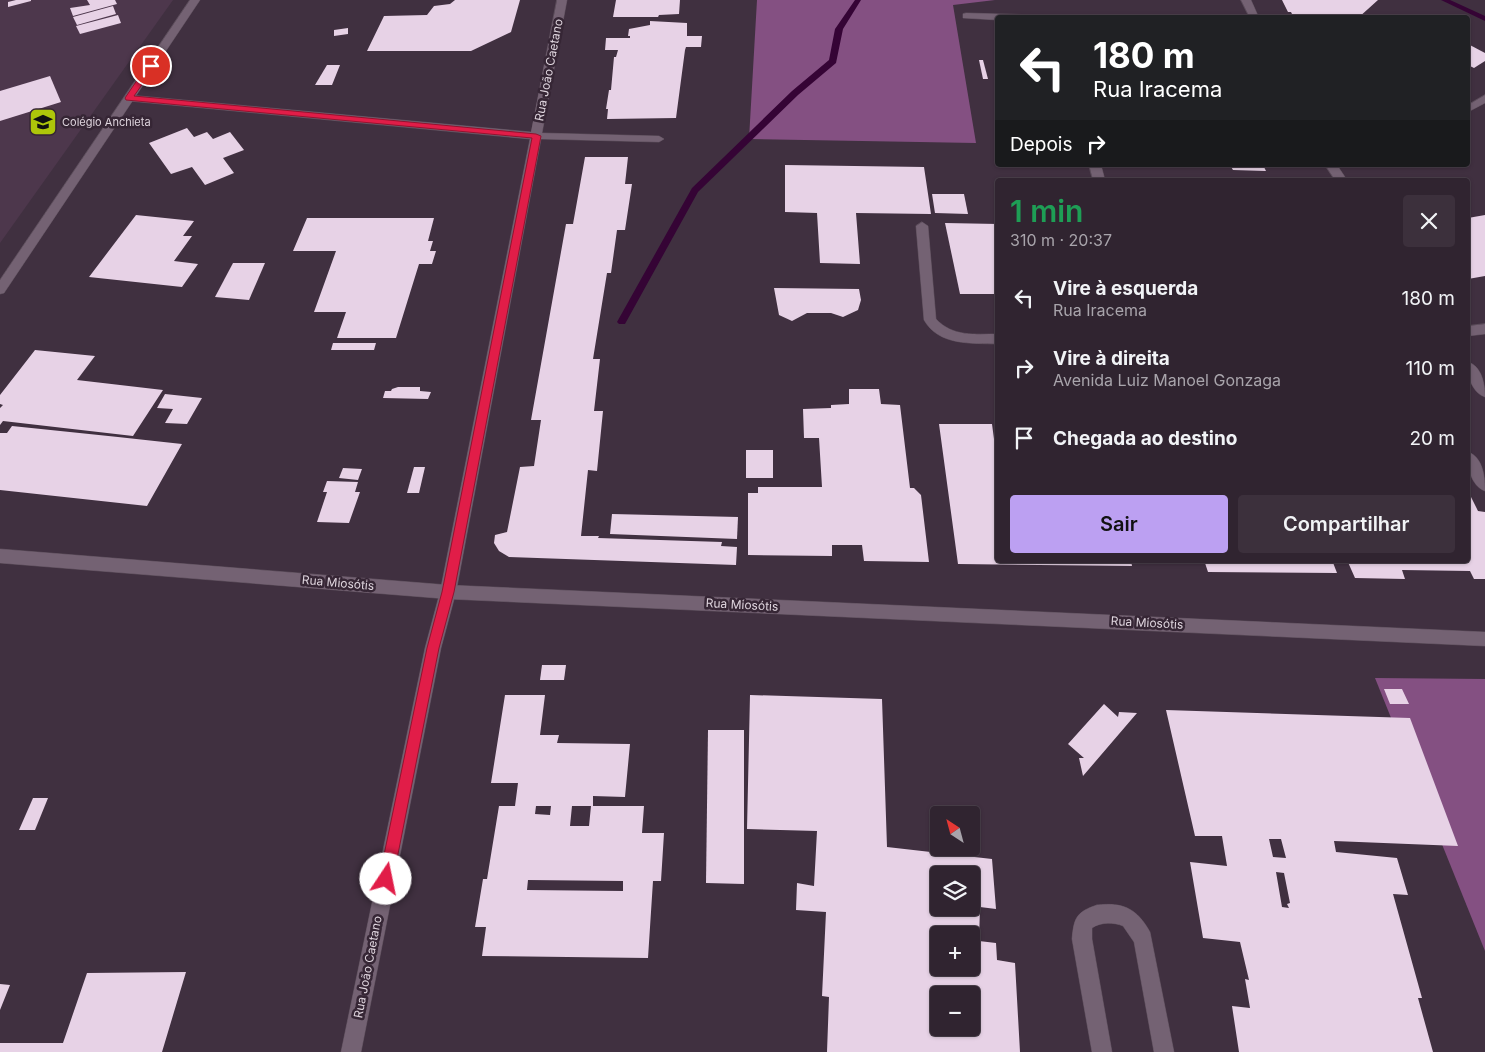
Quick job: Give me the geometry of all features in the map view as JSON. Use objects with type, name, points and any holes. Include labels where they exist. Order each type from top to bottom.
[{"type":"street","points":[[1,286],[196,0]]},
{"type":"street","name":"Rua João Caetano","points":[[351,1052],[433,648],[448,592],[562,0]]},
{"type":"street","points":[[1246,0],[1254,15]]},
{"type":"street","points":[[966,16],[995,17]]},
{"type":"street","points":[[129,98],[536,136],[659,139]]},
{"type":"street","points":[[1470,108],[1485,98]]},
{"type":"street","points":[[1332,167],[1340,178]]},
{"type":"street","points":[[922,226],[930,320],[937,330],[952,338],[995,339]]},
{"type":"street","points":[[1470,331],[1485,329]]},
{"type":"street","points":[[1470,370],[1485,392]]},
{"type":"street","points":[[1470,461],[1485,485]]},
{"type":"street","name":"Rua Miosótis","points":[[0,556],[448,592],[1485,639]]},
{"type":"street","points":[[1102,1052],[1082,939],[1083,923],[1094,914],[1123,914],[1134,923],[1143,939],[1164,1052]]},
{"type":"shaded area","name":"Colégio Anchieta","points":[[0,0],[173,0],[0,243]]},
{"type":"shaded area","points":[[757,0],[995,0],[953,5],[976,143],[749,139]]},
{"type":"shaded area","points":[[1375,678],[1485,679],[1485,951]]},
{"type":"building","points":[[16,0],[31,1],[8,7],[8,2]]},
{"type":"building","points":[[87,0],[115,0],[117,4],[73,16],[70,8],[90,5]]},
{"type":"building","points":[[455,0],[520,0],[511,32],[471,51],[367,51],[384,16],[427,15],[434,6],[450,4]]},
{"type":"building","points":[[616,0],[680,0],[679,14],[659,15],[658,17],[613,17]]},
{"type":"building","points":[[1282,0],[1378,0],[1361,15],[1292,15],[1291,12],[1288,12]]},
{"type":"building","points":[[113,6],[116,14],[77,25],[73,17]]},
{"type":"building","points":[[118,15],[121,23],[80,34],[76,26]]},
{"type":"building","points":[[650,21],[687,23],[687,36],[702,36],[701,47],[686,47],[685,50],[676,118],[607,119],[608,109],[606,109],[609,90],[611,90],[614,57],[616,57],[618,50],[605,50],[606,38],[630,38],[628,36],[629,29],[650,25]]},
{"type":"building","points":[[348,28],[348,34],[334,36],[334,30]]},
{"type":"building","points":[[1470,45],[1485,53],[1485,61],[1474,68],[1470,66]]},
{"type":"building","points":[[979,60],[983,60],[988,79],[983,79]]},
{"type":"building","points":[[327,65],[340,65],[332,85],[315,85]]},
{"type":"building","points":[[50,76],[61,102],[0,121],[0,91]]},
{"type":"building","points":[[187,128],[194,137],[207,132],[213,139],[230,132],[244,150],[223,158],[234,173],[205,185],[192,167],[171,174],[149,143]]},
{"type":"building","points":[[585,157],[628,157],[625,184],[632,184],[625,230],[617,230],[611,273],[607,273],[593,359],[600,359],[594,411],[603,411],[597,471],[588,470],[581,536],[722,542],[721,546],[737,547],[736,565],[509,557],[499,551],[494,543],[495,535],[507,532],[520,467],[534,466],[541,420],[531,420],[566,224],[573,224]]},
{"type":"building","points":[[785,165],[924,167],[931,214],[856,213],[860,264],[820,263],[817,213],[785,212]]},
{"type":"building","points":[[1231,167],[1264,167],[1266,171],[1233,170]]},
{"type":"building","points":[[932,194],[964,194],[968,214],[935,213]]},
{"type":"building","points":[[136,215],[194,221],[183,236],[192,236],[174,261],[198,264],[182,287],[89,277]]},
{"type":"building","points":[[1485,215],[1485,276],[1470,279],[1470,218]]},
{"type":"building","points":[[307,218],[434,218],[428,241],[433,241],[430,251],[436,251],[432,264],[419,264],[396,338],[337,338],[346,312],[314,312],[336,251],[293,251]]},
{"type":"building","points":[[945,223],[995,224],[995,294],[960,294]]},
{"type":"building","points":[[233,263],[265,263],[249,300],[215,297]]},
{"type":"building","points":[[774,288],[859,289],[861,300],[858,310],[843,317],[831,313],[807,313],[792,321],[779,315]]},
{"type":"building","points":[[333,343],[376,343],[374,350],[331,350]]},
{"type":"building","points":[[35,350],[95,356],[77,380],[163,390],[133,436],[3,421],[0,425],[0,408],[3,405],[0,404],[0,395]]},
{"type":"building","points":[[398,387],[420,387],[420,391],[431,392],[428,399],[383,398],[385,391],[391,391]]},
{"type":"building","points":[[849,389],[879,389],[881,404],[900,405],[910,488],[914,488],[921,495],[929,562],[864,561],[862,545],[832,545],[832,556],[748,555],[748,493],[758,493],[758,487],[822,487],[819,438],[804,438],[803,409],[831,408],[831,405],[849,404]]},
{"type":"building","points":[[165,394],[202,398],[187,424],[165,423],[173,409],[157,408]]},
{"type":"building","points":[[939,424],[992,424],[995,439],[995,563],[1132,563],[1132,566],[958,564]]},
{"type":"building","points":[[12,426],[182,444],[147,506],[0,490],[0,433],[7,433]]},
{"type":"building","points":[[746,450],[773,450],[773,478],[746,478]]},
{"type":"building","points":[[414,467],[425,467],[419,493],[407,493]]},
{"type":"building","points":[[343,468],[362,469],[358,480],[339,478]]},
{"type":"building","points":[[327,481],[358,482],[355,492],[360,492],[349,523],[317,522],[327,492],[323,492]]},
{"type":"building","points":[[1470,495],[1478,511],[1485,512],[1485,579],[1474,579],[1470,571],[1402,570],[1405,579],[1355,578],[1348,563],[1470,563]]},
{"type":"building","points":[[612,514],[738,517],[737,539],[610,534]]},
{"type":"building","points":[[1205,563],[1333,563],[1337,573],[1208,572]]},
{"type":"building","points":[[542,665],[566,665],[564,680],[540,680]]},
{"type":"building","points":[[1384,689],[1402,689],[1409,704],[1390,704]]},
{"type":"building","points":[[505,695],[545,695],[540,735],[559,735],[557,743],[630,744],[625,797],[593,796],[593,806],[644,806],[642,833],[664,833],[661,881],[653,881],[648,958],[482,956],[486,927],[475,927],[483,879],[487,879],[499,806],[515,806],[518,783],[491,783]],"holes":[[[536,806],[551,806],[550,815],[535,814]],[[572,806],[591,806],[589,826],[570,826]],[[528,880],[623,881],[623,891],[527,890]]]},
{"type":"building","points":[[750,695],[882,699],[887,847],[930,852],[930,856],[966,856],[992,859],[996,909],[980,907],[980,866],[930,866],[930,916],[980,916],[979,926],[930,926],[930,976],[980,976],[980,941],[996,943],[997,960],[1015,963],[1020,1052],[827,1052],[829,997],[822,996],[826,912],[796,910],[797,883],[814,886],[817,831],[747,829]]},
{"type":"building","points":[[1104,704],[1118,717],[1119,712],[1137,713],[1083,776],[1079,758],[1084,758],[1068,744]]},
{"type":"building","points":[[1166,710],[1410,718],[1458,846],[1334,841],[1336,852],[1397,858],[1408,895],[1393,894],[1422,998],[1418,998],[1433,1052],[1239,1052],[1232,1006],[1250,1008],[1245,979],[1249,980],[1240,942],[1203,938],[1190,862],[1227,866],[1222,836],[1195,836]],"holes":[[[1269,839],[1281,839],[1286,858],[1273,857]],[[1276,872],[1284,873],[1290,903],[1287,904],[1289,908],[1282,907]]]},
{"type":"building","points":[[708,730],[744,730],[744,884],[706,883]]},
{"type":"building","points":[[33,798],[48,798],[35,830],[19,830]]},
{"type":"building","points":[[186,972],[162,1052],[0,1052],[0,1043],[63,1043],[87,973]]},
{"type":"building","points":[[0,984],[10,985],[0,1010]]},
{"type":"waterway","points":[[622,322],[695,190],[795,93],[833,61],[839,29],[858,0]]},
{"type":"waterway","points":[[1444,0],[1485,19]]},
{"type":"place","name":"Colégio Anchieta","points":[[43,122]]},
{"type":"route","points":[[151,66],[129,98],[536,136],[448,592],[433,648],[386,879]]}]
